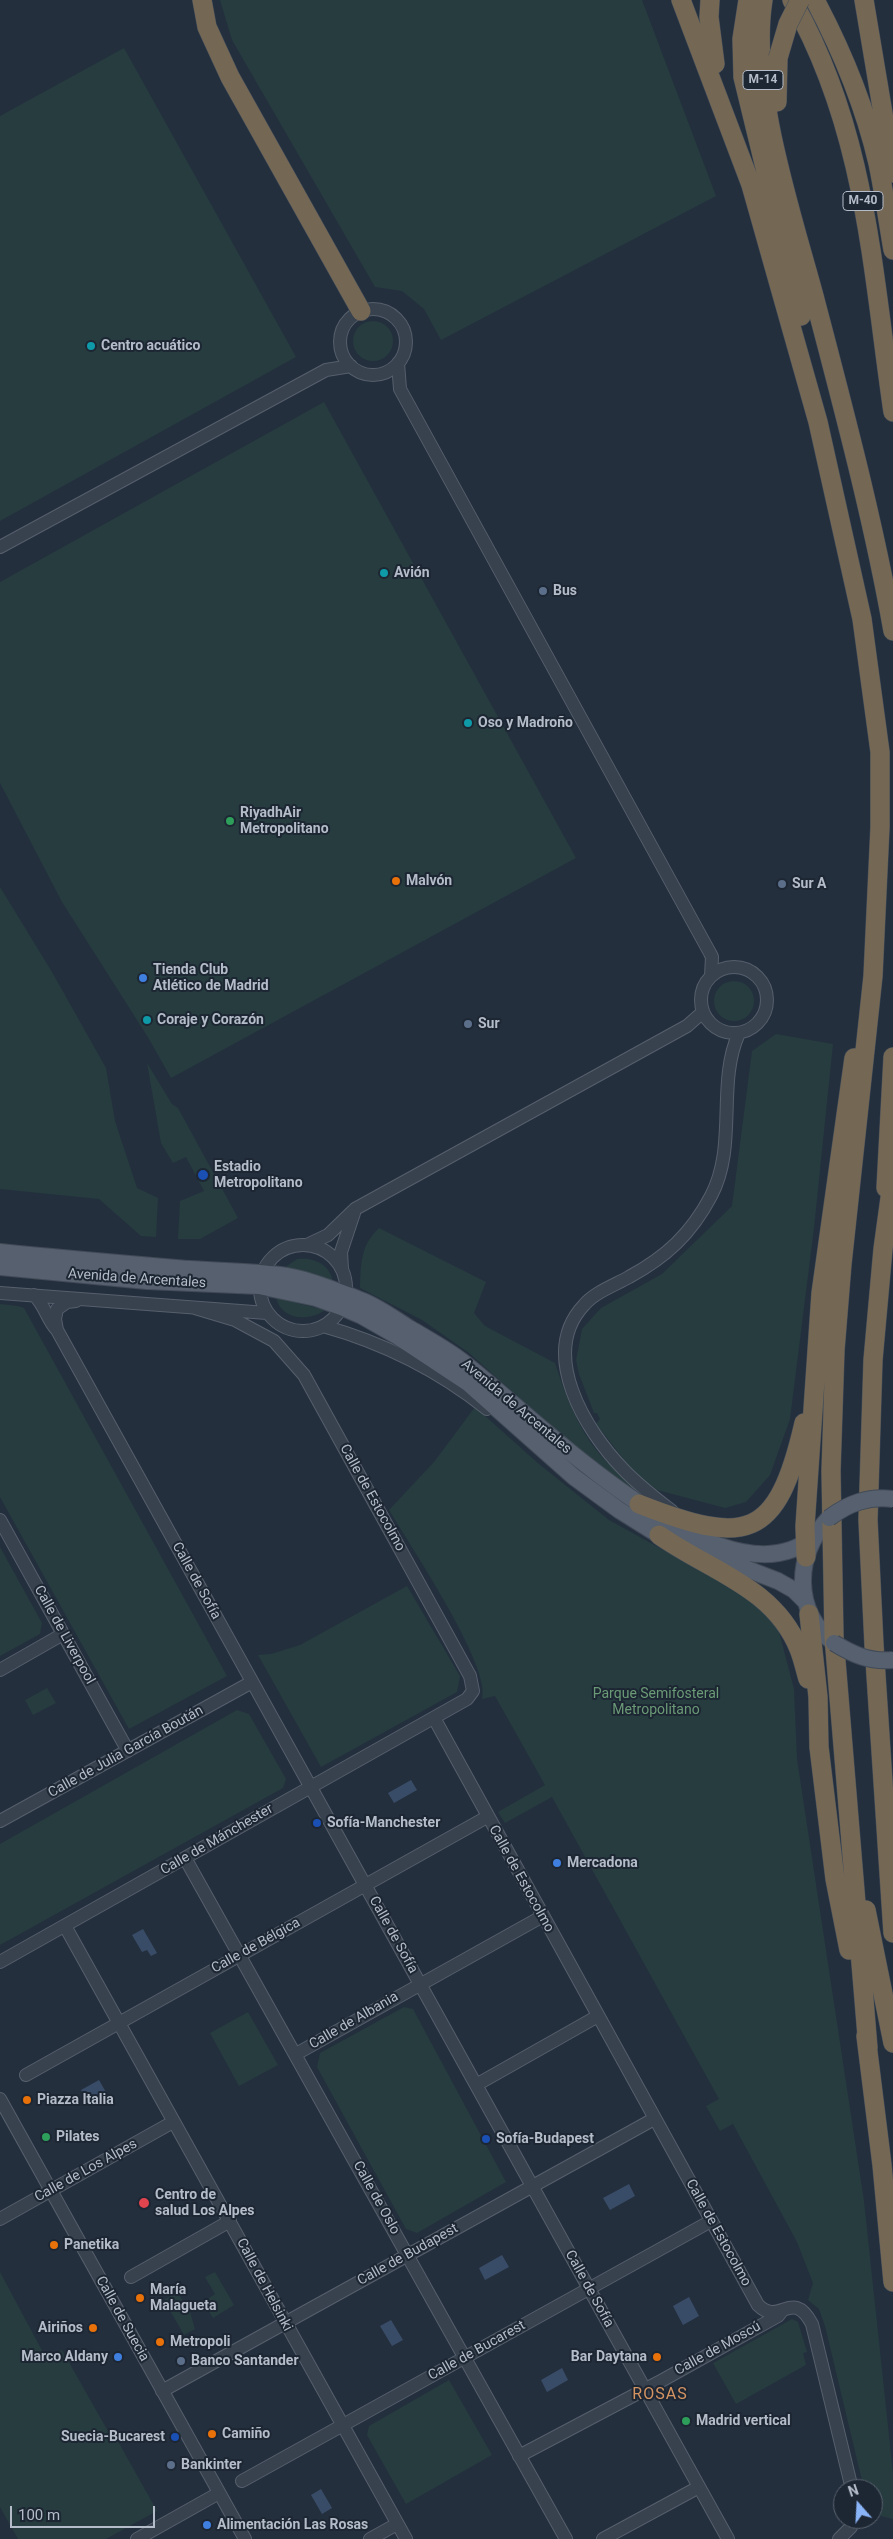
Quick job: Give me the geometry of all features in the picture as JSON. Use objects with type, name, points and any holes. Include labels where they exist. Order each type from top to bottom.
[{"type":"highway","points":[[202,0],[207,26],[230,77],[361,311]]},
{"type":"highway","points":[[681,0],[719,95],[755,198],[818,422],[862,618],[880,752],[880,836],[873,976],[842,1264],[835,1350],[831,1471],[834,1637],[868,2048],[882,2164],[893,2282]]},
{"type":"highway","points":[[710,0],[709,17],[719,95]]},
{"type":"highway","name":"M-40","points":[[792,0],[831,85],[857,169],[872,246],[893,412]]},
{"type":"highway","points":[[800,0],[788,24],[778,58],[777,108],[806,269],[849,429],[881,564],[893,631]]},
{"type":"highway","name":"M-40","points":[[815,0],[849,74],[878,162],[893,250]]},
{"type":"highway","points":[[864,0],[893,174]]},
{"type":"highway","points":[[758,1],[742,39],[743,77],[815,379],[818,422]]},
{"type":"highway","name":"M-14","points":[[758,1],[760,53],[777,154],[806,269]]},
{"type":"highway","points":[[807,1540],[815,1374],[825,1263],[853,1063],[873,976]]},
{"type":"highway","points":[[893,1057],[883,1250],[873,1360],[868,1520],[874,1645],[893,1933]]},
{"type":"highway","points":[[883,1250],[893,1176]]},
{"type":"highway","points":[[638,1504],[683,1522],[714,1528],[737,1527],[754,1523],[770,1511],[782,1494],[793,1468],[815,1374]]},
{"type":"highway","points":[[660,1535],[681,1550],[748,1587],[777,1612],[799,1649],[814,1703],[835,1879],[868,2048]]},
{"type":"highway","points":[[807,1608],[818,1697],[819,1746]]},
{"type":"highway","points":[[848,1820],[893,2043]]},
{"type":"main road","name":"Avenida de Arcentales","points":[[0,1252],[262,1275],[316,1298],[366,1302],[458,1358],[521,1408],[593,1472],[638,1504],[697,1536],[728,1548],[753,1553],[792,1542],[807,1540]]},
{"type":"main road","name":"Avenida de Arcentales","points":[[0,1267],[147,1282],[262,1275]]},
{"type":"main road","name":"Avenida de Arcentales","points":[[343,1301],[362,1316],[397,1336],[468,1383],[574,1477],[619,1510],[660,1535],[778,1581],[794,1590],[822,1632],[834,1643],[855,1656],[867,1659],[893,1660]]},
{"type":"main road","points":[[807,1608],[803,1579],[807,1540],[828,1518],[846,1506],[864,1500],[893,1498]]},
{"type":"street","points":[[400,389],[398,363],[406,343],[400,323],[383,310],[361,311],[346,322],[340,340],[341,350],[351,366],[360,372],[382,374],[400,389],[712,957],[711,976],[702,993],[703,1012],[711,1024],[729,1033],[739,1033],[752,1028],[763,1017],[768,997],[760,978],[742,967],[724,968],[711,976]]},
{"type":"street","points":[[326,370],[341,350]]},
{"type":"street","points":[[382,374],[398,363]]},
{"type":"street","points":[[0,547],[326,370],[351,366]]},
{"type":"street","points":[[712,957],[732,967]]},
{"type":"street","points":[[307,1245],[328,1235],[356,1209],[687,1026],[703,1012]]},
{"type":"street","points":[[687,1026],[711,1024]]},
{"type":"street","points":[[683,1522],[635,1482],[608,1453],[581,1410],[567,1376],[565,1356],[567,1337],[573,1321],[584,1304],[639,1272],[678,1244],[698,1220],[721,1172],[726,1149],[732,1060],[739,1033]]},
{"type":"street","points":[[342,1269],[328,1252],[307,1245],[296,1245],[282,1250],[262,1275],[261,1300],[267,1313],[278,1323],[293,1330],[314,1330],[324,1326],[343,1301],[345,1277],[342,1269],[341,1252],[356,1209]]},
{"type":"street","name":"Calle de Estocolmo","points":[[0,1293],[267,1313]]},
{"type":"street","name":"Calle de Sofía","points":[[34,1295],[41,1301],[48,1322],[57,1330],[728,2539]]},
{"type":"street","points":[[57,1330],[55,1319],[57,1309],[67,1302],[86,1299]]},
{"type":"street","name":"Calle de Estocolmo","points":[[195,1308],[235,1320],[274,1341],[304,1375],[470,1676],[473,1691],[467,1700],[434,1718],[487,1818],[758,2304],[762,2310],[769,2312],[800,2308],[805,2311],[812,2324],[850,2479]]},
{"type":"street","name":"Avenida de Arcentales","points":[[324,1326],[381,1345],[412,1359],[444,1378],[500,1420],[530,1448],[574,1477]]},
{"type":"street","name":"Calle de Liverpool","points":[[0,1520],[128,1751]]},
{"type":"street","points":[[0,1670],[63,1634]]},
{"type":"street","name":"Calle de Julia García Boután","points":[[3,1819],[252,1682]]},
{"type":"street","name":"Calle de Mánchester","points":[[0,1962],[434,1718]]},
{"type":"street","points":[[0,1806],[3,1819]]},
{"type":"street","name":"Calle de Bélgica","points":[[26,2075],[487,1818]]},
{"type":"street","name":"Calle de Oslo","points":[[186,1858],[566,2539]]},
{"type":"street","name":"Calle de Albania","points":[[296,2054],[542,1916]]},
{"type":"street","name":"Calle de Helsinki","points":[[65,1926],[406,2539]]},
{"type":"street","points":[[476,2085],[598,2016]]},
{"type":"street","name":"Calle de Suecia","points":[[0,2099],[245,2539]]},
{"type":"street","name":"Calle de Budapest","points":[[162,2391],[654,2119]]},
{"type":"street","name":"Calle de Los Alpes","points":[[0,2219],[173,2122]]},
{"type":"street","points":[[131,2276],[230,2221]]},
{"type":"street","name":"Calle de Bucarest","points":[[242,2481],[712,2221]]},
{"type":"street","name":"Calle de Moscú","points":[[519,2456],[778,2316],[782,2310]]},
{"type":"street","points":[[603,2539],[698,2487]]},
{"type":"street","points":[[137,2539],[219,2493]]},
{"type":"street","points":[[370,2539],[397,2524]]},
{"type":"street","points":[[839,2539],[849,2529]]},
{"type":"green space","points":[[220,0],[642,0],[716,196],[441,340],[424,309],[402,291],[375,287],[232,40]]},
{"type":"green space","points":[[124,48],[296,357],[0,521],[0,116]]},
{"type":"green space","points":[[373,321],[387,327],[393,341],[387,355],[373,361],[359,355],[353,341],[359,327]]},
{"type":"green space","name":"RiyadhAir Metropolitano","points":[[324,402],[576,858],[171,1078],[149,1039],[62,902],[0,783],[0,582]]},
{"type":"green space","points":[[0,887],[52,972],[106,1068],[115,1121],[137,1188],[158,1198],[156,1237],[141,1236],[99,1199],[0,1189]]},
{"type":"green space","points":[[734,981],[748,987],[754,1001],[748,1015],[734,1021],[720,1015],[714,1001],[720,987]]},
{"type":"green space","points":[[776,1034],[833,1044],[814,1228],[790,1419],[770,1475],[746,1502],[725,1508],[657,1490],[635,1474],[596,1424],[600,1419],[597,1413],[594,1413],[579,1374],[576,1360],[582,1329],[601,1308],[662,1274],[732,1206],[752,1051]]},
{"type":"green space","points":[[147,1063],[172,1104],[178,1108],[238,1218],[200,1239],[178,1239],[180,1201],[204,1191],[186,1157],[173,1163],[161,1143]]},
{"type":"green space","points":[[379,1228],[486,1282],[474,1313],[485,1326],[555,1363],[569,1401],[588,1438],[608,1463],[637,1487],[634,1491],[595,1465],[469,1353],[422,1320],[360,1288],[361,1263],[365,1249]]},
{"type":"green space","points":[[297,1259],[309,1259],[325,1266],[333,1282],[281,1270]]},
{"type":"green space","points":[[276,1298],[325,1310],[311,1316],[296,1317],[284,1311]]},
{"type":"green space","points":[[0,1304],[24,1308],[227,1676],[129,1729],[0,1497]]},
{"type":"green space","name":"Parque Semifosteral Metropolitano","points":[[475,1407],[539,1464],[609,1520],[758,1602],[778,1628],[794,1689],[797,1759],[864,2201],[893,2473],[893,2519],[883,2516],[883,2479],[862,2479],[825,2326],[819,2309],[808,2300],[813,2283],[797,2242],[733,2124],[720,2131],[706,2106],[719,2099],[552,1797],[505,1823],[498,1812],[545,1785],[495,1696],[482,1699],[482,1683],[462,1634],[430,1576],[389,1510],[434,1462]]},
{"type":"green space","points":[[0,1547],[42,1623],[40,1634],[0,1656]]},
{"type":"green space","points":[[407,1586],[460,1676],[457,1692],[321,1767],[258,1655],[271,1654],[300,1645]]},
{"type":"green space","points":[[47,1688],[56,1703],[33,1715],[25,1700]]},
{"type":"green space","points":[[237,1710],[249,1714],[286,1779],[283,1788],[0,1945],[0,1844]]},
{"type":"green space","points":[[404,2007],[413,2009],[506,2182],[417,2233],[406,2229],[317,2067],[320,2053]]},
{"type":"green space","points":[[248,2012],[278,2065],[239,2086],[210,2033]]},
{"type":"green space","points":[[0,2272],[46,2358],[62,2350],[109,2433],[115,2436],[157,2511],[106,2539],[18,2539],[0,2507]]},
{"type":"green space","points":[[215,2272],[234,2305],[213,2318],[203,2302],[215,2294],[205,2277]]},
{"type":"green space","points":[[177,2292],[190,2312],[195,2329],[184,2335],[164,2300]]},
{"type":"green space","points":[[792,2319],[798,2322],[807,2352],[803,2353],[806,2365],[736,2404],[713,2363]]},
{"type":"green space","points":[[449,2380],[492,2455],[406,2504],[367,2435],[369,2426]]},
{"type":"water","points":[[411,1780],[417,1790],[394,1803],[388,1793]]},
{"type":"water","points":[[143,1929],[157,1953],[151,1956],[147,1950],[142,1952],[132,1935]]},
{"type":"water","points":[[99,2080],[107,2094],[89,2104],[81,2090]]},
{"type":"water","points":[[629,2184],[635,2196],[610,2210],[603,2198]]},
{"type":"water","points":[[502,2255],[509,2267],[485,2280],[479,2268]]},
{"type":"water","points":[[689,2297],[699,2316],[683,2325],[673,2306]]},
{"type":"water","points":[[391,2320],[403,2340],[392,2346],[380,2326]]},
{"type":"water","points":[[562,2368],[568,2380],[547,2392],[541,2380]]},
{"type":"water","points":[[321,2489],[332,2508],[322,2514],[311,2495]]},
{"type":"place","name":"Centro acuático","points":[[91,346]]},
{"type":"place","name":"Avión","points":[[384,573]]},
{"type":"place","name":"Bus","points":[[543,591]]},
{"type":"place","name":"Oso y Madroño","points":[[468,723]]},
{"type":"place","name":"RiyadhAir Metropolitano","points":[[230,821]]},
{"type":"place","name":"Malvón","points":[[396,881]]},
{"type":"place","name":"Sur A","points":[[782,884]]},
{"type":"place","name":"Tienda Club Atlético de Madrid","points":[[143,978]]},
{"type":"place","name":"Coraje y Corazón","points":[[147,1020]]},
{"type":"place","name":"Sur","points":[[468,1024]]},
{"type":"place","name":"Estadio Metropolitano","points":[[203,1175]]},
{"type":"place","name":"Sofía-Manchester","points":[[317,1823]]},
{"type":"place","name":"Mercadona","points":[[557,1863]]},
{"type":"place","name":"Piazza Italia","points":[[27,2100]]},
{"type":"place","name":"Pilates","points":[[46,2137]]},
{"type":"place","name":"Sofía-Budapest","points":[[486,2139]]},
{"type":"place","name":"Centro de salud Los Alpes","points":[[144,2203]]},
{"type":"place","name":"Panetika","points":[[54,2245]]},
{"type":"place","name":"María Malagueta","points":[[140,2298]]},
{"type":"place","name":"Airiños","points":[[93,2328]]},
{"type":"place","name":"Metropoli","points":[[160,2342]]},
{"type":"place","name":"Marco Aldany","points":[[118,2357]]},
{"type":"place","name":"Bar Daytana","points":[[657,2357]]},
{"type":"place","name":"Banco Santander","points":[[181,2361]]},
{"type":"place","name":"Madrid vertical","points":[[686,2421]]},
{"type":"place","name":"Camiño","points":[[212,2434]]},
{"type":"place","name":"Suecia-Bucarest","points":[[175,2437]]},
{"type":"place","name":"Bankinter","points":[[171,2465]]},
{"type":"place","name":"Alimentación Las Rosas","points":[[207,2525]]},
{"type":"district","name":"ROSAS","points":[[660,2395]]}]
